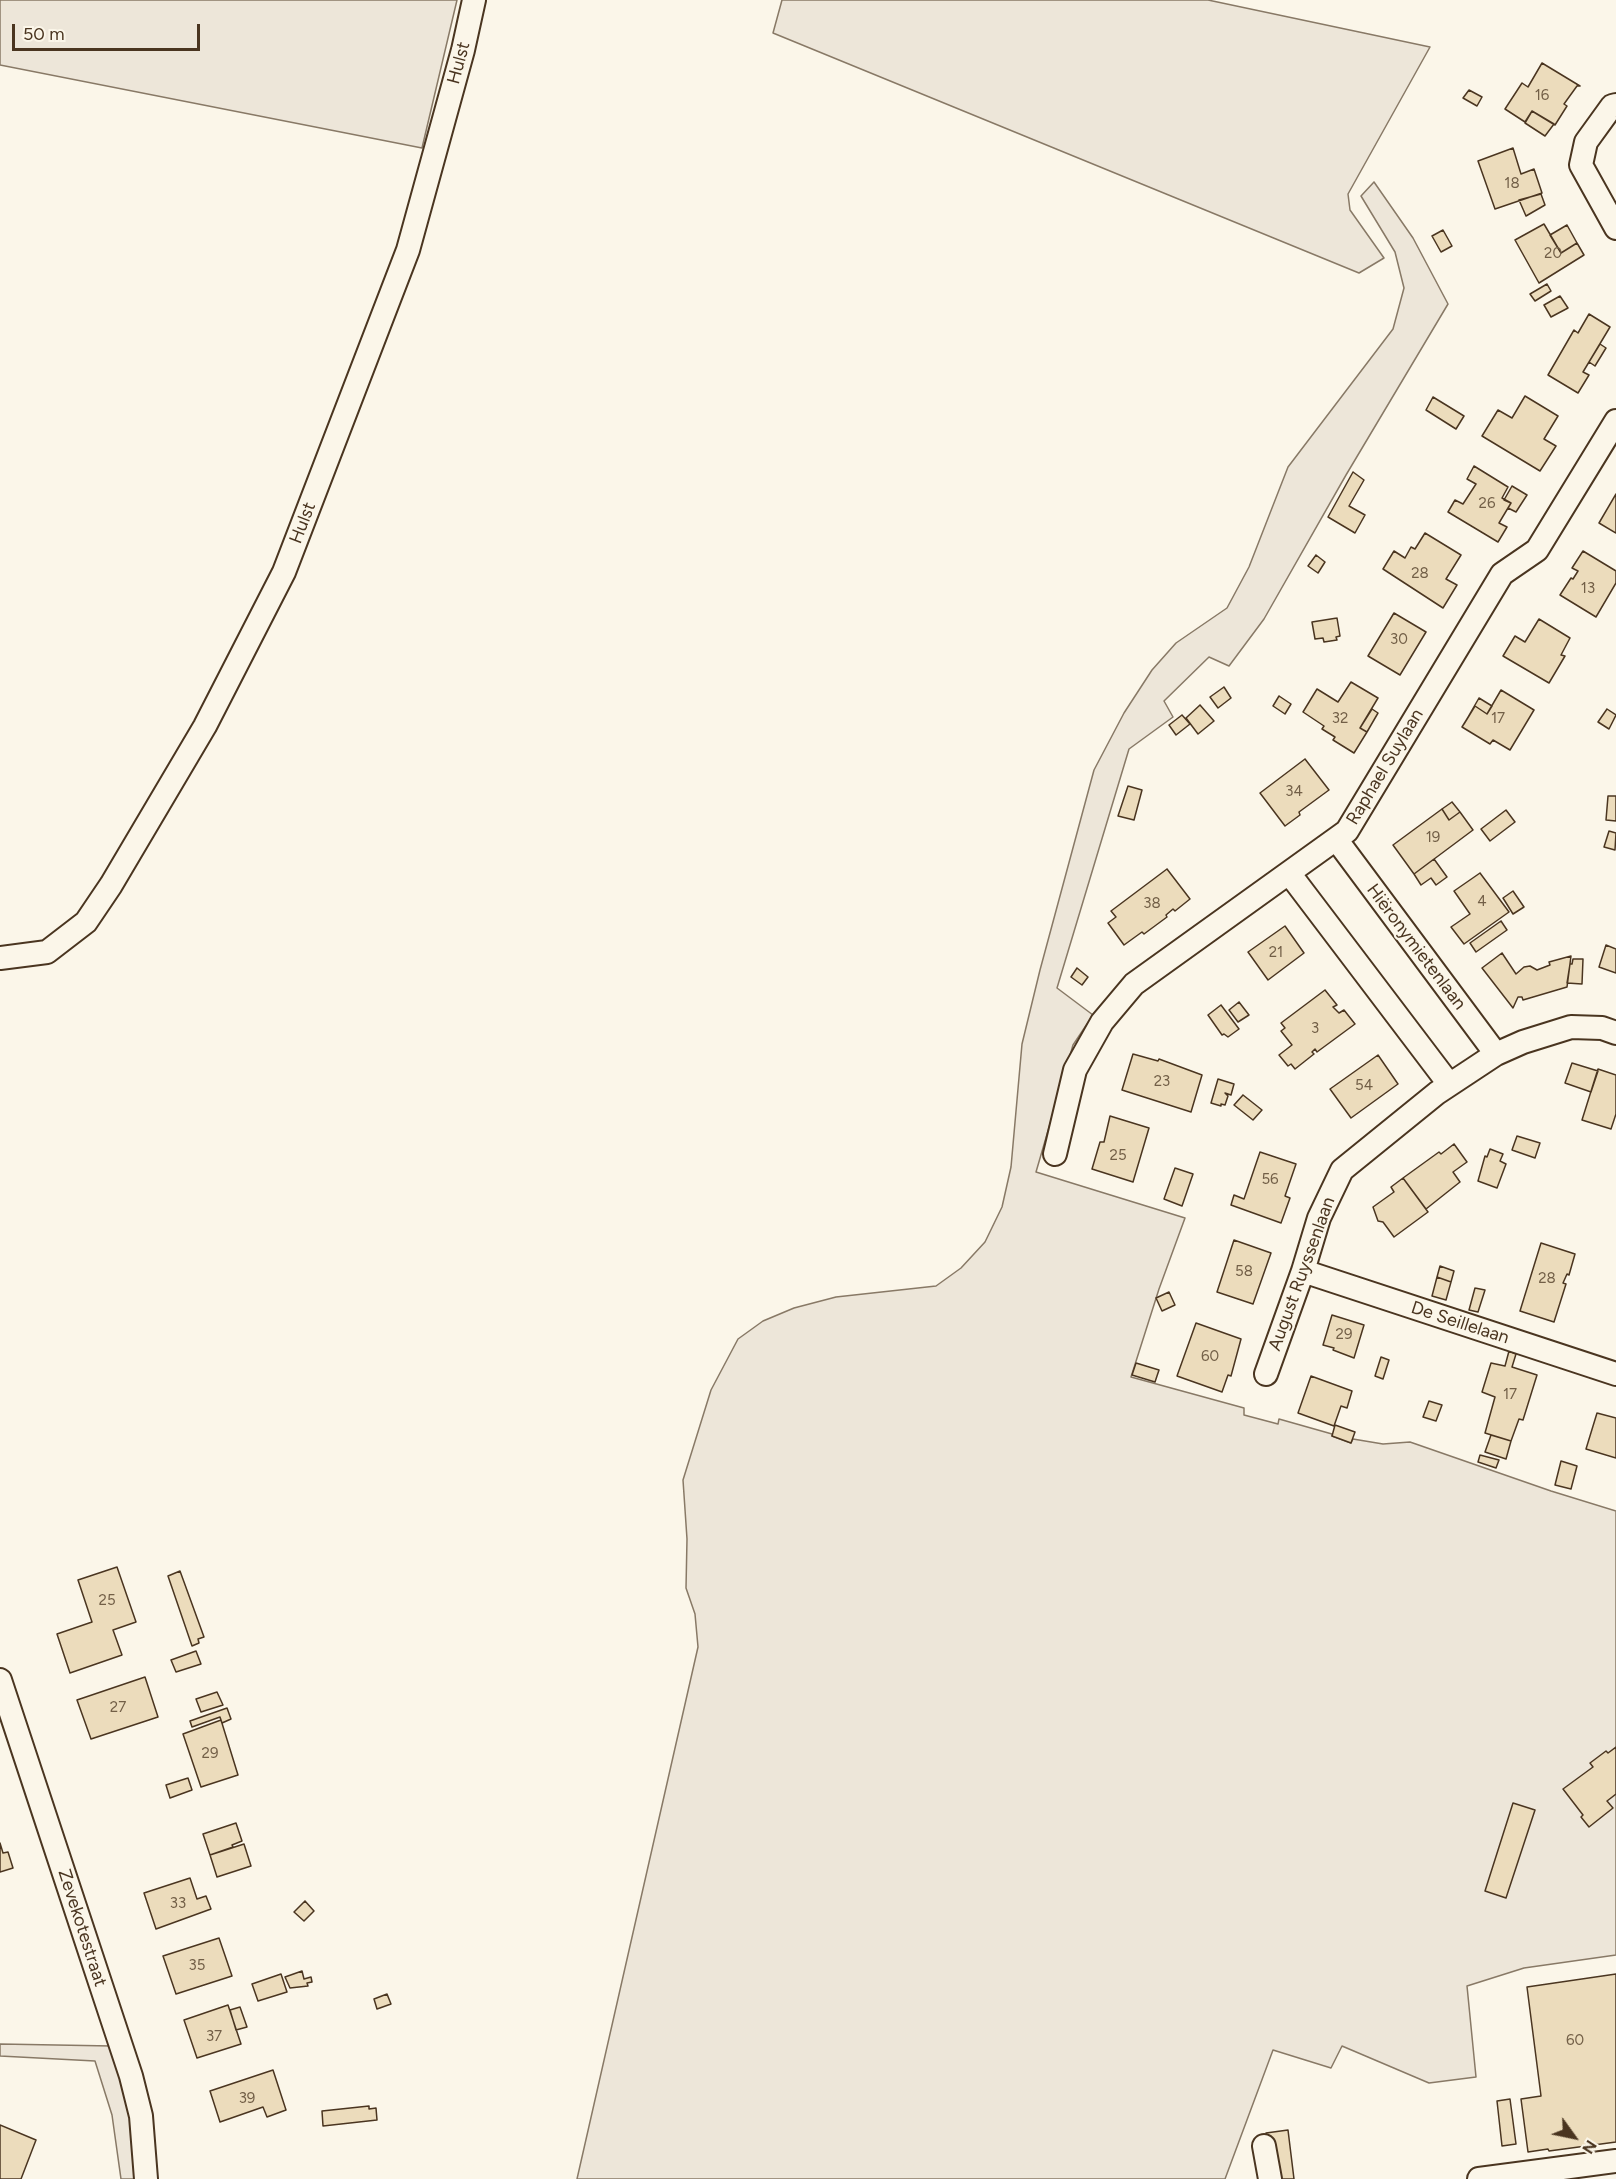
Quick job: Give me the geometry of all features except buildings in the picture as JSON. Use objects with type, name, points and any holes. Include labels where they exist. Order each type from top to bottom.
[{"type":"street","name":"Hulst","points":[[0,958],[47,952],[86,922],[111,885],[205,726],[284,572],[408,250],[463,50],[474,0]]},
{"type":"street","points":[[1616,105],[1612,106],[1586,142],[1581,165],[1616,228]]},
{"type":"street","name":"Raphael Suylaan","points":[[1055,1154],[1075,1070],[1102,1022],[1134,984],[1347,831],[1502,574],[1537,550],[1616,421]]},
{"type":"street","name":"Hiëronymietenlaan","points":[[1336,839],[1496,1054]]},
{"type":"street","points":[[1289,873],[1449,1084]]},
{"type":"street","name":"August Ruyssenlaan","points":[[1266,1374],[1303,1271],[1319,1218],[1342,1170],[1449,1084],[1496,1054],[1523,1042],[1571,1027],[1602,1028],[1616,1033]]},
{"type":"street","name":"De Seillelaan","points":[[1303,1271],[1616,1374]]},
{"type":"street","name":"Zevekotestraat","points":[[0,1680],[131,2076],[141,2116],[146,2179]]},
{"type":"street","points":[[1264,2146],[1270,2179]]},
{"type":"street","points":[[1479,2179],[1616,2161]]},
{"type":"shaded area","points":[[0,0],[457,0],[422,148],[0,65]]},
{"type":"shaded area","points":[[782,0],[1208,0],[1430,47],[1348,194],[1350,210],[1384,258],[1359,273],[773,33]]},
{"type":"shaded area","points":[[1374,182],[1413,238],[1448,304],[1346,475],[1264,619],[1229,666],[1209,657],[1164,701],[1173,717],[1129,749],[1057,988],[1093,1015],[1073,1045],[1036,1172],[1185,1218],[1131,1377],[1244,1408],[1244,1415],[1278,1424],[1279,1419],[1332,1434],[1332,1436],[1351,1443],[1353,1439],[1383,1444],[1410,1442],[1616,1511],[1616,1955],[1524,1968],[1467,1986],[1476,2077],[1429,2083],[1342,2046],[1331,2068],[1273,2050],[1225,2179],[577,2179],[698,1647],[695,1614],[686,1588],[687,1539],[683,1480],[711,1390],[738,1339],[763,1321],[794,1308],[836,1297],[936,1286],[961,1268],[985,1242],[1002,1207],[1011,1167],[1022,1044],[1094,770],[1124,713],[1152,670],[1176,643],[1227,608],[1249,567],[1288,467],[1393,329],[1404,288],[1395,252],[1361,196]]},
{"type":"shaded area","points":[[0,2044],[112,2046],[135,2130],[138,2179],[121,2179],[112,2115],[95,2061],[0,2056]]}]
